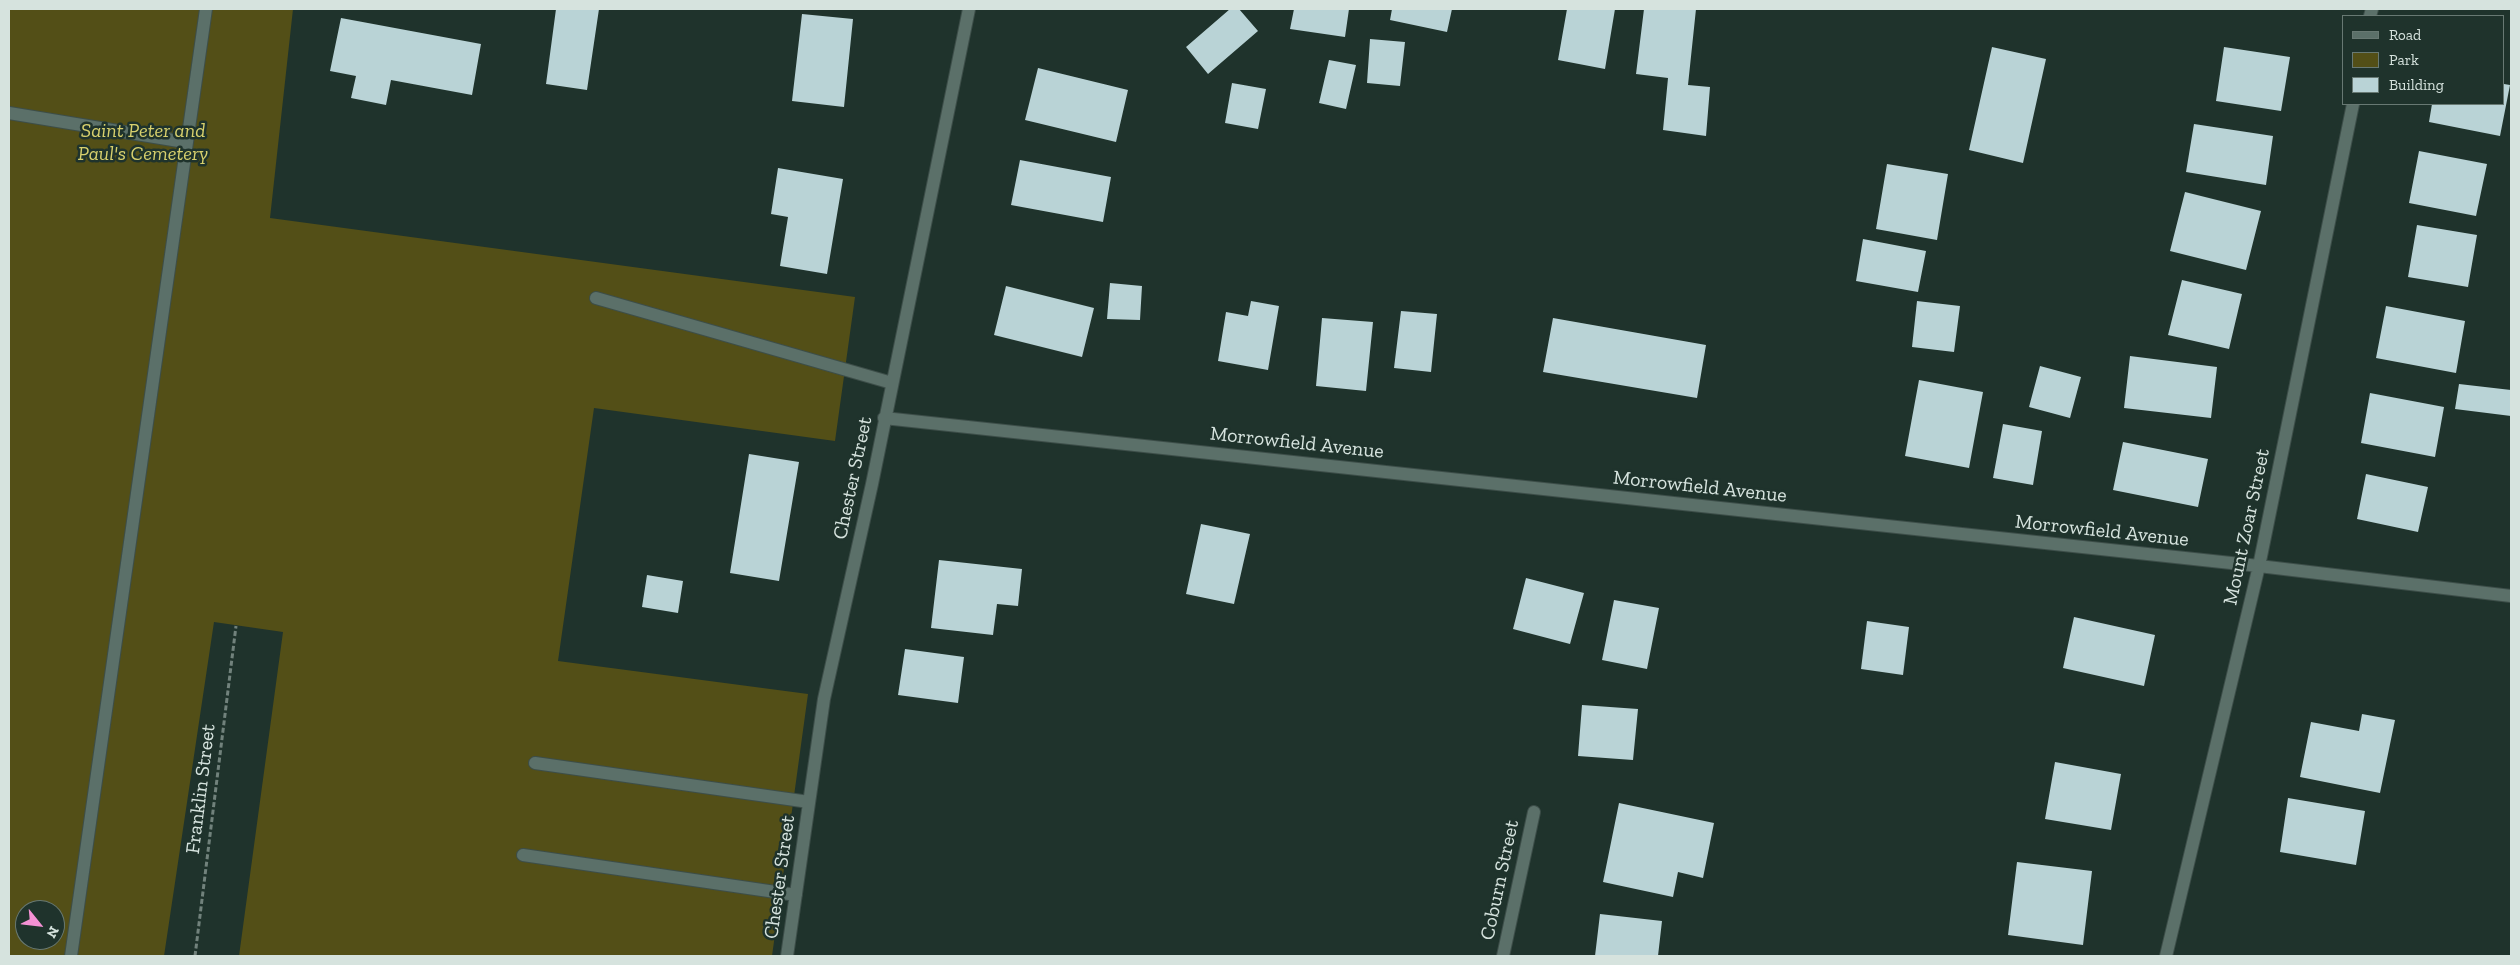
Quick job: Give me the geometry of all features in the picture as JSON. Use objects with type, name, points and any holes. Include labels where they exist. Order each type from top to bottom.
[{"type":"street","points":[[71,956],[185,142],[206,9]]},
{"type":"street","name":"Chester Street","points":[[787,956],[824,699],[892,383],[969,9]]},
{"type":"street","name":"Mount Zoar Street","points":[[2166,956],[2259,566],[2353,105]]},
{"type":"street","points":[[9,113],[185,142]]},
{"type":"street","points":[[596,298],[892,383]]},
{"type":"street","name":"Morrowfield Avenue","points":[[884,418],[2259,566],[2511,596]]},
{"type":"street","points":[[535,763],[809,802]]},
{"type":"street","name":"Coburn Street","points":[[1504,956],[1534,812]]},
{"type":"street","points":[[522,855],[796,895]]},
{"type":"path","name":"Franklin Street","points":[[195,956],[236,626]]},
{"type":"green space","name":"Saint Peter and Paul's Cemetery","points":[[9,9],[293,9],[270,218],[855,297],[835,441],[594,408],[558,661],[808,694],[772,956],[239,956],[283,632],[214,622],[164,956],[9,956]]},
{"type":"building","points":[[556,9],[599,9],[587,90],[546,84]]},
{"type":"building","points":[[1230,9],[1239,9],[1258,31],[1208,74],[1186,47]]},
{"type":"building","points":[[1294,9],[1349,9],[1345,37],[1290,29]]},
{"type":"building","points":[[1392,9],[1452,9],[1447,32],[1390,20]]},
{"type":"building","points":[[1567,9],[1615,9],[1605,69],[1558,60]]},
{"type":"building","points":[[1644,9],[1696,9],[1688,85],[1710,87],[1706,136],[1663,130],[1668,78],[1636,74]]},
{"type":"building","points":[[802,14],[853,19],[844,107],[792,101]]},
{"type":"building","points":[[341,18],[481,44],[472,95],[391,80],[386,105],[351,98],[356,76],[330,71]]},
{"type":"building","points":[[1370,39],[1405,42],[1400,86],[1367,83]]},
{"type":"building","points":[[1992,47],[2046,59],[2023,163],[1969,150]]},
{"type":"building","points":[[2224,47],[2290,57],[2281,111],[2216,101]]},
{"type":"building","points":[[1329,60],[1356,65],[1346,109],[1319,103]]},
{"type":"building","points":[[1038,68],[1128,90],[1116,142],[1025,120]]},
{"type":"building","points":[[1232,83],[1266,89],[1258,129],[1225,123]]},
{"type":"building","points":[[2505,84],[2510,85],[2500,136],[2429,122],[2432,105],[2505,105]]},
{"type":"building","points":[[2194,124],[2273,136],[2266,185],[2186,172]]},
{"type":"building","points":[[2419,151],[2487,164],[2476,216],[2409,203]]},
{"type":"building","points":[[1020,160],[1111,177],[1103,222],[1011,205]]},
{"type":"building","points":[[1887,164],[1948,174],[1937,240],[1876,229]]},
{"type":"building","points":[[778,168],[843,179],[827,274],[780,266],[788,217],[771,214]]},
{"type":"building","points":[[2185,192],[2261,211],[2246,270],[2170,251]]},
{"type":"building","points":[[2417,225],[2477,235],[2468,287],[2408,277]]},
{"type":"building","points":[[1863,239],[1926,251],[1918,292],[1856,281]]},
{"type":"building","points":[[2182,280],[2242,294],[2229,349],[2168,335]]},
{"type":"building","points":[[1110,283],[1142,286],[1140,320],[1107,319]]},
{"type":"building","points":[[1006,286],[1094,308],[1082,357],[994,335]]},
{"type":"building","points":[[1251,301],[1279,306],[1268,370],[1218,361],[1226,312],[1248,316]]},
{"type":"building","points":[[1917,301],[1960,306],[1954,352],[1912,347]]},
{"type":"building","points":[[2386,306],[2465,321],[2456,373],[2376,358]]},
{"type":"building","points":[[1401,311],[1437,314],[1431,372],[1394,368]]},
{"type":"building","points":[[1322,318],[1373,322],[1366,391],[1316,386]]},
{"type":"building","points":[[1553,318],[1706,345],[1697,398],[1543,372]]},
{"type":"building","points":[[2130,356],[2217,367],[2211,418],[2124,408]]},
{"type":"building","points":[[2040,366],[2081,377],[2070,418],[2029,407]]},
{"type":"building","points":[[1919,380],[1983,392],[1969,468],[1905,456]]},
{"type":"building","points":[[2459,384],[2511,390],[2511,416],[2455,409]]},
{"type":"building","points":[[2370,393],[2444,407],[2435,457],[2361,443]]},
{"type":"building","points":[[2003,424],[2042,431],[2033,485],[1993,478]]},
{"type":"building","points":[[2123,442],[2208,459],[2198,507],[2113,490]]},
{"type":"building","points":[[749,454],[799,462],[779,581],[730,573]]},
{"type":"building","points":[[2366,474],[2428,487],[2418,532],[2357,519]]},
{"type":"building","points":[[1201,524],[1250,534],[1234,604],[1186,594]]},
{"type":"building","points":[[939,560],[1022,569],[1018,606],[997,604],[993,635],[931,628]]},
{"type":"building","points":[[647,575],[683,581],[678,613],[642,607]]},
{"type":"building","points":[[1526,578],[1584,593],[1570,644],[1513,629]]},
{"type":"building","points":[[1614,600],[1659,608],[1647,669],[1602,660]]},
{"type":"building","points":[[2074,617],[2155,635],[2144,686],[2063,668]]},
{"type":"building","points":[[1867,621],[1909,627],[1903,675],[1861,669]]},
{"type":"building","points":[[905,649],[964,657],[958,703],[898,695]]},
{"type":"building","points":[[1582,705],[1638,709],[1633,760],[1578,756]]},
{"type":"building","points":[[2362,714],[2395,720],[2380,793],[2300,777],[2311,722],[2359,731]]},
{"type":"building","points":[[2055,762],[2121,774],[2111,830],[2045,819]]},
{"type":"building","points":[[2288,798],[2365,811],[2356,865],[2280,852]]},
{"type":"building","points":[[1619,803],[1714,823],[1703,878],[1678,872],[1673,897],[1603,882]]},
{"type":"building","points":[[2017,862],[2092,871],[2083,945],[2008,935]]},
{"type":"building","points":[[1600,914],[1662,921],[1658,956],[1595,956]]}]
